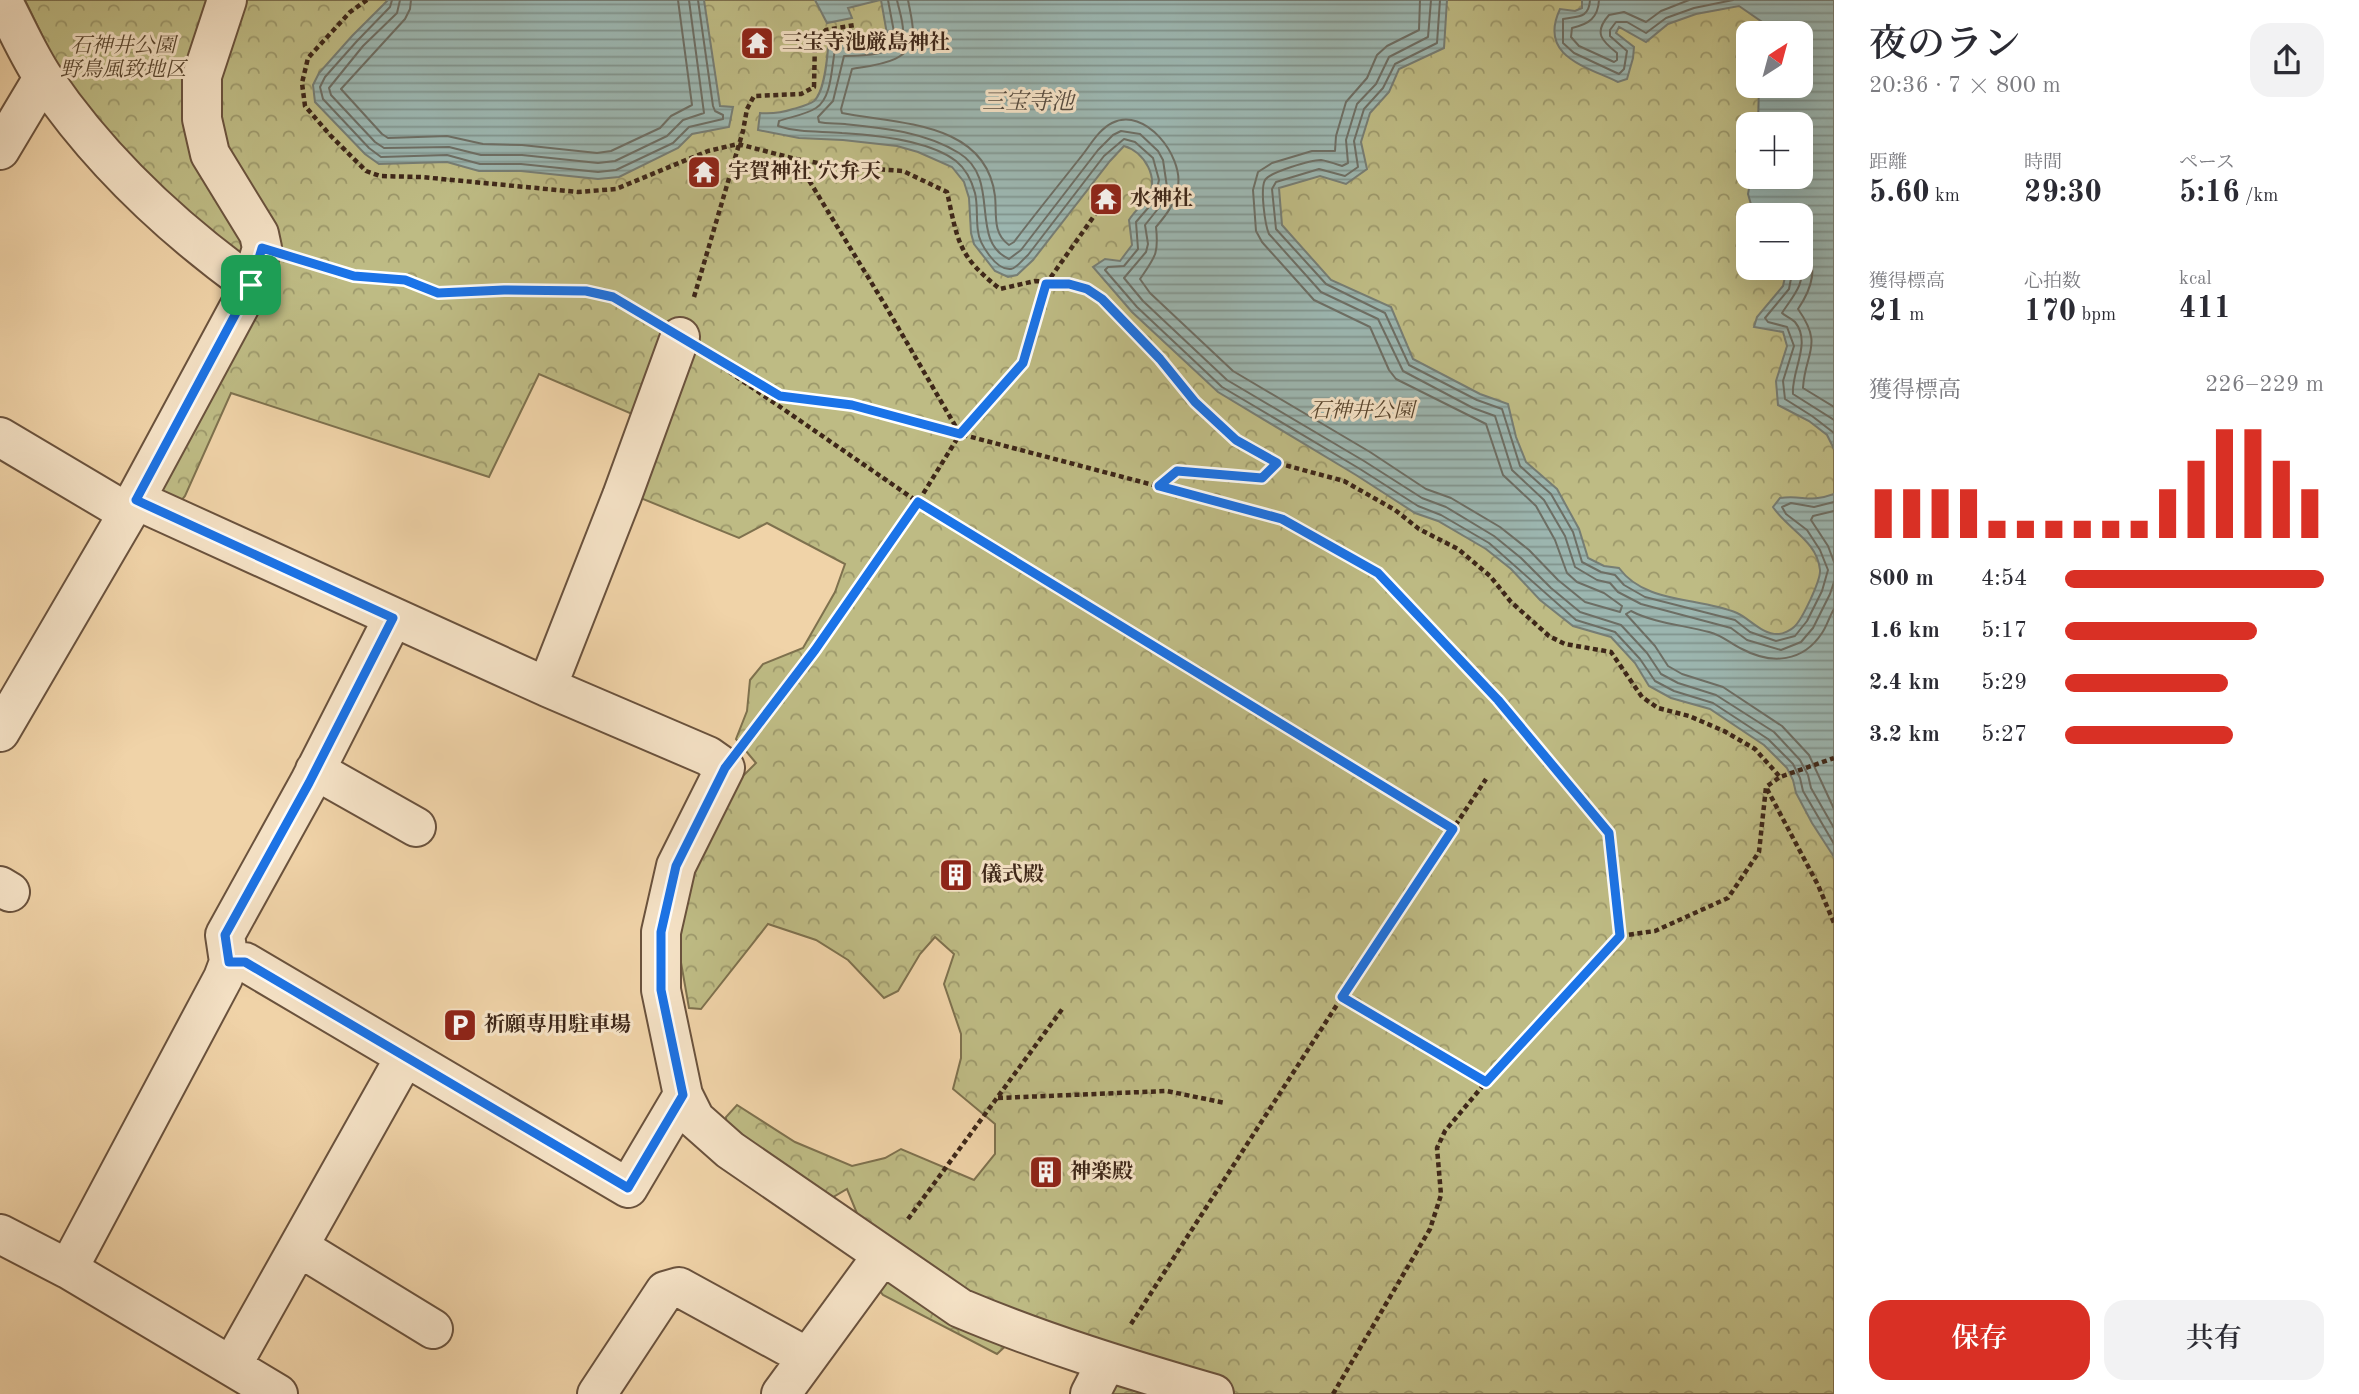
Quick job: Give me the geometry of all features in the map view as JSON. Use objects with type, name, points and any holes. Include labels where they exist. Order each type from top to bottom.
[{"type":"street","points":[[2,0],[43,78],[98,150],[133,187],[214,258],[251,285]]},
{"type":"street","points":[[2,725],[132,506],[251,285],[262,248],[259,234],[210,154],[202,119],[202,76],[227,0]]},
{"type":"street","points":[[0,150],[43,78]]},
{"type":"street","points":[[547,687],[622,496],[680,337]]},
{"type":"street","points":[[0,437],[132,506],[708,756],[725,768],[676,866],[661,932],[661,990],[683,1095],[695,1119],[730,1150],[960,1308],[1001,1325],[1098,1378],[1214,1394]]},
{"type":"street","points":[[68,1269],[223,978],[229,962],[225,935],[315,770],[393,618]]},
{"type":"street","points":[[315,770],[416,827]]},
{"type":"street","points":[[229,962],[245,962],[628,1188],[683,1095]]},
{"type":"street","points":[[232,1365],[405,1057]]},
{"type":"street","points":[[0,1234],[68,1269],[278,1394]]},
{"type":"street","points":[[299,1247],[433,1329]]},
{"type":"street","points":[[781,1394],[882,1256]]},
{"type":"street","points":[[597,1394],[665,1291],[678,1287],[807,1357]]},
{"type":"path","points":[[367,0],[350,12],[308,58],[302,83],[305,106],[366,171],[380,176],[421,177],[578,192],[616,189],[708,151],[738,144],[835,166],[903,171],[947,192],[962,250],[977,271],[1000,289],[1035,281],[1069,284],[1087,289],[1102,299],[1160,359],[1195,402],[1236,440],[1277,463],[1344,481],[1395,510],[1419,529],[1458,549],[1490,576],[1511,602],[1549,636],[1565,644],[1611,652],[1642,697],[1658,708],[1689,716],[1724,730],[1755,749],[1780,777]]},
{"type":"path","points":[[680,337],[702,275],[747,109],[754,96],[801,94],[814,87],[815,40],[826,30],[855,25]]},
{"type":"path","points":[[796,159],[960,434]]},
{"type":"path","points":[[725,768],[815,650],[918,502],[960,434],[1023,363],[1046,284],[1099,209]]},
{"type":"path","points":[[262,248],[354,276],[405,280],[438,293],[573,291],[613,297],[780,396],[852,405],[1282,519],[1378,573],[1498,700],[1609,833],[1620,936]]},
{"type":"path","points":[[680,337],[918,502],[1453,829]]},
{"type":"path","points":[[1159,486],[1177,471],[1262,478],[1277,463]]},
{"type":"path","points":[[1333,1394],[1430,1229],[1441,1195],[1437,1148],[1445,1131],[1486,1082],[1620,936],[1655,931],[1728,898],[1759,852],[1766,788],[1780,777],[1834,758]]},
{"type":"path","points":[[1098,1378],[1342,997],[1486,779]]},
{"type":"path","points":[[1766,788],[1818,885],[1834,923]]},
{"type":"path","points":[[1342,997],[1486,1082]]},
{"type":"path","points":[[882,1256],[1063,1008]]},
{"type":"path","points":[[997,1098],[1167,1090],[1225,1103]]},
{"type":"green space","name":"石神井公園","points":[[25,0],[1834,0],[1834,1394],[1104,1394],[1114,1376],[1012,1340],[997,1354],[883,1295],[861,1268],[863,1228],[847,1189],[823,1203],[727,1136],[726,1117],[737,1105],[795,1142],[852,1166],[885,1158],[901,1149],[974,1180],[995,1154],[995,1124],[953,1089],[961,1058],[961,1034],[944,984],[954,954],[935,937],[920,954],[898,991],[884,998],[848,960],[816,940],[768,924],[701,1009],[689,1008],[680,957],[684,870],[720,799],[756,763],[736,739],[747,711],[750,680],[763,664],[803,648],[835,592],[845,564],[767,523],[739,538],[611,486],[637,416],[539,374],[489,477],[231,393],[185,496],[176,507],[155,491],[258,288],[161,197],[59,70]]},
{"type":"water","points":[[388,0],[704,0],[720,106],[733,107],[729,127],[692,134],[678,148],[619,177],[598,179],[521,171],[479,171],[447,162],[379,164],[365,154],[315,102],[313,85],[319,73]]},
{"type":"water","points":[[815,0],[880,0],[848,8],[852,18],[827,23]]},
{"type":"water","name":"三宝寺池","points":[[881,0],[1447,0],[1444,48],[1399,69],[1389,92],[1370,113],[1361,142],[1367,169],[1346,184],[1320,176],[1279,188],[1282,225],[1331,280],[1391,307],[1413,359],[1480,394],[1508,404],[1516,437],[1526,462],[1557,489],[1579,529],[1588,558],[1604,566],[1619,568],[1630,580],[1643,588],[1737,613],[1773,634],[1787,632],[1806,609],[1820,570],[1818,560],[1808,543],[1773,507],[1780,498],[1819,498],[1834,494],[1834,857],[1796,793],[1787,768],[1764,745],[1710,709],[1671,698],[1649,686],[1635,663],[1611,637],[1573,626],[1540,600],[1511,569],[1486,549],[1438,521],[1415,513],[1218,392],[1132,312],[1093,267],[1105,259],[1120,261],[1132,245],[1129,220],[1151,191],[1148,167],[1132,149],[1124,146],[1033,260],[1017,275],[1008,277],[995,271],[974,244],[969,198],[964,182],[952,167],[897,146],[799,138],[758,130],[760,113],[801,107],[818,96],[826,70],[829,35],[852,30],[855,42],[887,34]]},
{"type":"water","points":[[1582,0],[1834,0],[1834,449],[1827,435],[1809,421],[1778,405],[1776,381],[1787,346],[1783,332],[1754,327],[1757,317],[1783,286],[1784,280],[1813,280],[1813,203],[1751,203],[1748,194],[1749,189],[1813,189],[1813,112],[1758,112],[1759,98],[1813,98],[1813,21],[1761,21],[1739,6],[1696,14],[1668,24],[1646,42],[1619,27],[1616,33],[1634,47],[1627,79],[1618,82],[1579,64],[1560,49],[1555,38],[1555,25],[1560,9],[1575,11],[1582,8]]},
{"type":"place","name":"三宝寺池厳島神社","points":[[757,43]]},
{"type":"place","name":"宇賀神社 穴弁天","points":[[704,172]]},
{"type":"place","name":"水神社","points":[[1106,199]]},
{"type":"place","name":"儀式殿","points":[[956,875]]},
{"type":"place","name":"祈願専用駐車場","points":[[460,1025]]},
{"type":"place","name":"神楽殿","points":[[1046,1172]]},
{"type":"route","points":[[262,248],[354,276],[405,280],[438,293],[504,290],[586,291],[613,297],[780,396],[852,405],[960,434],[1023,363],[1046,284],[1069,284],[1087,289],[1102,299],[1160,359],[1195,402],[1236,440],[1277,463],[1262,478],[1177,471],[1159,486],[1282,519],[1378,573],[1498,700],[1609,833],[1620,936],[1486,1082],[1342,997],[1453,829],[918,502],[815,650],[725,768],[676,866],[661,932],[661,990],[683,1095],[628,1188],[245,962],[229,962],[225,935],[309,783],[393,618],[136,500],[251,285],[262,248]]},
{"type":"park label","name":"石神井公園 野鳥風致地区","points":[[123,58]]}]
